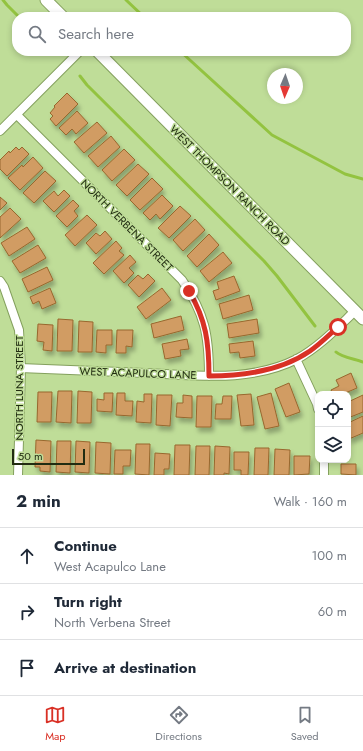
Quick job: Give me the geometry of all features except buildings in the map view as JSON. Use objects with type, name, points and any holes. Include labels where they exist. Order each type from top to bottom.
[{"type":"main road","points":[[46,0],[58,12]]},
{"type":"main road","name":"WEST THOMPSON RANCH ROAD","points":[[102,56],[359,315]]},
{"type":"street","points":[[0,131],[75,56]]},
{"type":"street","name":"NORTH VERBENA STREET","points":[[17,115],[182,280],[195,301],[205,327],[209,347],[209,376]]},
{"type":"street","name":"NORTH LUNA STREET","points":[[0,281],[4,287],[19,330],[21,368],[18,475]]},
{"type":"street","name":"WEST ACAPULCO LANE","points":[[21,368],[209,376],[247,374],[272,369],[296,360],[359,315]]},
{"type":"street","points":[[296,360],[315,400]]},
{"type":"street","points":[[324,463],[324,475]]},
{"type":"waterway","points":[[3,0],[14,12]]},
{"type":"waterway","points":[[126,0],[139,12]]},
{"type":"waterway","points":[[185,56],[272,135],[345,174],[363,179]]},
{"type":"waterway","points":[[80,76],[87,85],[264,261],[315,326]]},
{"type":"waterway","points":[[336,352],[345,357],[363,362]]},
{"type":"route","points":[[189,291],[202,316],[205,327],[209,347],[209,376],[241,375],[259,372],[296,360],[318,345],[338,327]]}]
